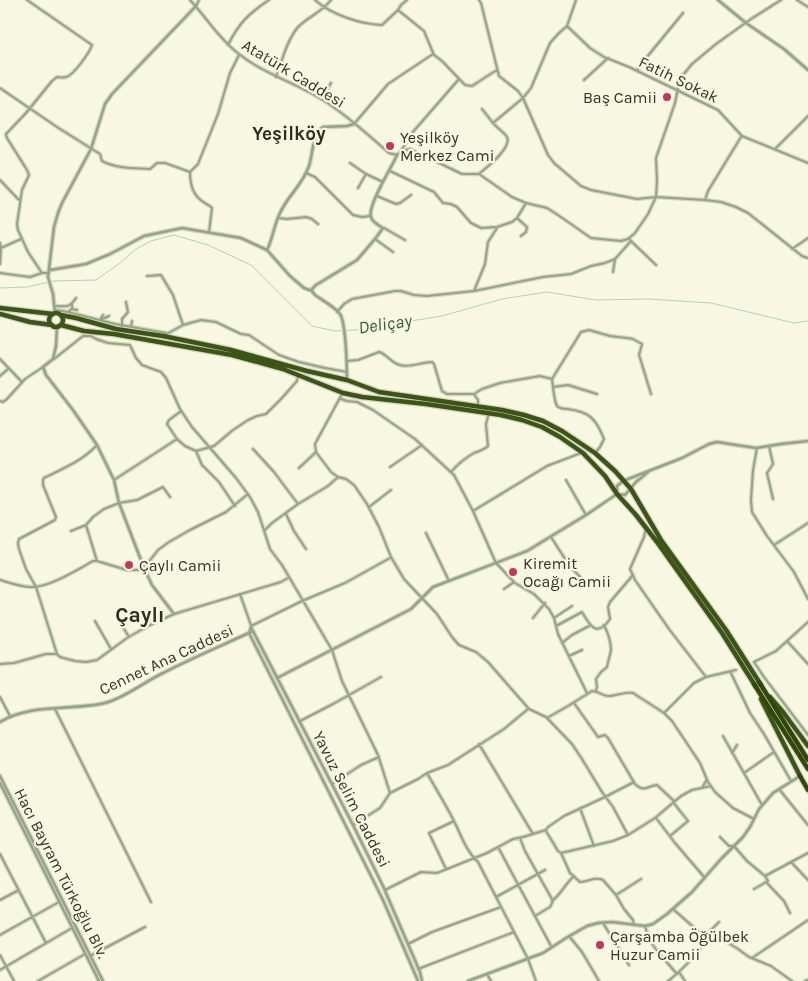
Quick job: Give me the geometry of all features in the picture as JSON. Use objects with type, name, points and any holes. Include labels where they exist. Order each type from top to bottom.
[{"type":"highway","points":[[0,308],[56,313],[116,329],[165,335],[347,380],[379,392],[478,406],[524,415],[543,421],[562,431],[595,453],[631,489],[661,540],[726,630],[806,767]]},
{"type":"highway","points":[[56,313],[63,320],[56,326]]},
{"type":"highway","points":[[56,313],[50,316],[49,320],[56,326]]},
{"type":"highway","points":[[0,314],[30,322],[232,355],[256,361],[343,392],[378,399],[489,413],[522,420],[542,427],[583,453],[605,476],[617,494],[646,528],[722,633],[808,760]]},
{"type":"highway","points":[[343,392],[347,380]]},
{"type":"highway","points":[[343,392],[347,380]]},
{"type":"highway","points":[[757,683],[783,712],[808,746]]},
{"type":"highway","points":[[757,683],[772,722],[808,790]]},
{"type":"street","points":[[27,0],[92,45],[88,54],[71,74],[52,80],[30,109],[6,134],[29,175],[22,190],[17,224],[34,262],[42,273]]},
{"type":"street","name":"Atatürk Caddesi","points":[[190,0],[216,33],[239,55],[276,77],[321,99],[340,112],[389,153],[397,155]]},
{"type":"street","points":[[199,0],[196,6],[112,94],[105,104],[91,149],[58,213],[54,227],[48,277],[56,313],[68,312],[165,335],[184,325],[201,320],[216,322],[241,334],[250,336],[279,354],[299,362],[347,372]]},
{"type":"street","points":[[228,46],[241,23],[269,0]]},
{"type":"street","points":[[315,0],[326,8],[355,20],[371,24],[382,24],[407,0]]},
{"type":"street","points":[[276,77],[295,31],[304,22],[326,8],[331,0]]},
{"type":"street","points":[[479,0],[499,76],[518,91],[523,98],[548,155],[554,163],[581,186],[592,190],[637,198],[656,197],[705,200],[729,204],[748,213],[792,249],[808,258]]},
{"type":"street","points":[[494,123],[532,88],[550,44],[567,26],[576,0]]},
{"type":"street","points":[[718,0],[746,23],[784,49],[808,70]]},
{"type":"street","points":[[613,272],[615,259],[635,234],[656,197],[656,158],[683,75],[692,64],[716,44],[781,0]]},
{"type":"street","points":[[797,0],[808,7]]},
{"type":"street","points":[[398,10],[424,31],[434,54],[465,85],[472,86],[498,70]]},
{"type":"street","points":[[636,71],[683,13]]},
{"type":"street","name":"Fatih Sokak","points":[[567,26],[590,48],[718,110],[742,136],[808,163]]},
{"type":"street","points":[[267,250],[278,218],[306,173],[316,135],[320,129],[323,127],[339,127],[354,124],[388,84],[434,54]]},
{"type":"street","points":[[209,232],[212,208],[196,195],[190,181],[190,172],[198,164],[218,114],[230,73],[239,55]]},
{"type":"street","points":[[584,80],[608,58]]},
{"type":"street","points":[[405,240],[382,228],[372,220],[370,216],[371,209],[397,155],[412,134],[459,80]]},
{"type":"street","points":[[321,99],[331,84]]},
{"type":"street","points":[[0,88],[100,154],[102,161],[115,166],[150,169],[157,163],[165,163],[190,172]]},
{"type":"street","points":[[480,174],[502,153],[508,144],[506,135],[497,128],[482,109]]},
{"type":"street","points":[[775,149],[808,116]]},
{"type":"street","points":[[705,200],[708,191],[742,136]]},
{"type":"street","points":[[400,152],[410,149],[462,174],[480,174],[512,197],[546,208],[591,238],[630,240]]},
{"type":"street","points":[[350,163],[366,174],[383,182]]},
{"type":"street","points":[[390,171],[434,192],[443,203],[457,207],[471,222],[481,228],[497,228],[512,222],[517,218],[526,203]]},
{"type":"street","points":[[306,173],[315,177],[354,215],[370,216]]},
{"type":"street","points":[[358,188],[366,174]]},
{"type":"street","points":[[0,180],[20,200]]},
{"type":"street","points":[[377,196],[396,204],[411,196]]},
{"type":"street","points":[[278,218],[306,217],[318,224]]},
{"type":"street","points":[[517,218],[527,227],[526,232],[521,236]]},
{"type":"street","points":[[0,273],[30,277],[49,271],[77,266],[110,254],[144,236],[182,228],[241,238],[267,250],[290,276],[340,314],[347,361],[347,380]]},
{"type":"street","points":[[312,291],[316,285],[357,260],[382,228]]},
{"type":"street","points":[[474,291],[485,264],[488,242],[497,228]]},
{"type":"street","points":[[1,248],[22,238]]},
{"type":"street","points":[[792,249],[808,238]]},
{"type":"street","points":[[375,239],[393,252]]},
{"type":"street","points":[[630,240],[656,265]]},
{"type":"street","points":[[0,243],[0,264]]},
{"type":"street","points":[[337,312],[352,299],[395,291],[427,296],[474,291],[543,277],[571,274],[615,259]]},
{"type":"street","points":[[148,276],[161,275],[173,295],[184,325]]},
{"type":"street","points":[[54,306],[67,307],[76,298]]},
{"type":"street","points":[[122,326],[122,319],[128,312],[126,302]]},
{"type":"street","points":[[72,304],[72,309]]},
{"type":"street","points":[[68,312],[72,309],[78,310]]},
{"type":"street","points":[[100,320],[102,315]]},
{"type":"street","points":[[100,320],[109,316]]},
{"type":"street","points":[[131,327],[132,321]]},
{"type":"street","points":[[53,359],[56,346],[56,326]]},
{"type":"street","points":[[595,453],[604,439],[602,433],[590,415],[560,408],[556,404],[552,379],[581,332],[589,330],[610,336],[627,338],[642,344],[639,355],[651,394]]},
{"type":"street","points":[[0,401],[3,402],[7,399],[25,379],[83,336],[91,336],[108,343],[130,345],[136,358],[142,365],[161,372],[192,427],[236,478],[258,512],[270,549],[282,565],[332,650],[342,681],[379,757],[390,793]]},
{"type":"street","points":[[347,361],[358,360],[382,352],[398,365],[407,366],[432,362],[442,391],[447,394],[474,394],[500,383],[540,376],[552,379]]},
{"type":"street","points":[[0,359],[22,382]]},
{"type":"street","points":[[43,367],[46,375],[98,445],[114,480],[120,503],[144,568],[152,585],[174,614]]},
{"type":"street","points":[[0,376],[9,368]]},
{"type":"street","points":[[182,411],[169,420],[167,424],[177,439],[185,446],[196,451],[214,446],[248,420],[266,414],[297,381],[298,375]]},
{"type":"street","points":[[554,387],[568,385],[597,394]]},
{"type":"street","points":[[343,392],[314,444],[316,452],[331,472],[338,478],[346,479],[354,485],[379,527],[390,558],[404,579],[437,614],[456,641],[476,652],[488,662],[529,708],[547,718],[572,744],[628,835]]},
{"type":"street","points":[[474,394],[478,400],[478,406]]},
{"type":"street","points":[[340,398],[358,402],[373,410],[415,439],[454,475],[473,511],[496,563],[514,582],[534,594],[550,609],[558,634],[587,693]]},
{"type":"street","points":[[450,472],[460,462],[477,452],[485,450],[488,446],[486,424],[489,413]]},
{"type":"street","points":[[114,480],[177,439]]},
{"type":"street","points":[[617,494],[617,486],[623,481],[682,458],[709,444],[717,442],[757,448],[808,441]]},
{"type":"street","points":[[98,445],[90,453],[73,464],[44,478],[43,480],[56,517],[55,520],[19,539],[18,543],[26,569],[36,587],[57,654],[60,657],[86,662],[97,660],[129,637],[174,614],[289,578]]},
{"type":"street","points":[[390,467],[422,445]]},
{"type":"street","points":[[769,446],[773,464],[767,473],[772,499]]},
{"type":"street","points":[[757,448],[751,500],[752,512],[794,572],[808,599]]},
{"type":"street","points":[[253,449],[274,472],[298,504]]},
{"type":"street","points":[[196,451],[202,465],[220,482],[234,506]]},
{"type":"street","points":[[299,468],[316,452]]},
{"type":"street","points":[[473,511],[547,466],[583,453]]},
{"type":"street","points":[[277,678],[411,609],[433,587],[527,551],[617,494],[625,495],[648,472]]},
{"type":"street","points":[[264,531],[298,504],[338,478]]},
{"type":"street","points":[[566,480],[586,515]]},
{"type":"street","points":[[71,531],[86,525],[104,509],[120,503],[137,500],[163,487],[170,497]]},
{"type":"street","points":[[368,506],[391,490]]},
{"type":"street","points":[[0,580],[36,587],[61,578],[92,561],[127,570],[139,570],[144,568],[158,550],[169,542],[226,512],[248,494]]},
{"type":"street","points":[[286,514],[306,549]]},
{"type":"street","points":[[774,545],[808,523]]},
{"type":"street","points":[[86,525],[97,561]]},
{"type":"street","points":[[646,528],[630,569],[635,580],[669,629],[706,677]]},
{"type":"street","points":[[426,533],[449,581]]},
{"type":"street","points":[[551,536],[569,565],[580,577]]},
{"type":"street","points":[[249,633],[251,626],[302,601],[345,584],[390,558]]},
{"type":"street","points":[[556,626],[582,612],[589,626],[594,629],[604,625],[610,619],[608,607],[610,602],[633,575]]},
{"type":"street","points":[[504,589],[514,582]]},
{"type":"street","points":[[240,594],[253,631]]},
{"type":"street","points":[[532,618],[544,604]]},
{"type":"street","points":[[554,618],[572,606]]},
{"type":"street","points":[[118,618],[129,637]]},
{"type":"street","points":[[95,621],[111,649]]},
{"type":"street","points":[[808,622],[776,651],[754,662],[808,735]]},
{"type":"street","points":[[596,690],[596,680],[607,667],[610,653],[610,642],[604,625]]},
{"type":"street","points":[[562,643],[589,626]]},
{"type":"street","name":"Cennet Ana Caddesi","points":[[0,722],[10,716],[55,708],[106,703],[183,662],[253,631]]},
{"type":"street","name":"Yavuz Selim Caddesi","points":[[253,631],[353,825],[408,944],[422,977],[420,981]]},
{"type":"street","name":"Yavuz Selim Caddesi","points":[[249,633],[348,828],[420,981]]},
{"type":"street","points":[[787,642],[808,664]]},
{"type":"street","points":[[569,656],[582,650]]},
{"type":"street","points":[[0,664],[14,663],[46,654],[57,654]]},
{"type":"street","points":[[664,713],[694,683],[706,677],[736,670]]},
{"type":"street","points":[[730,671],[750,713],[791,781]]},
{"type":"street","points":[[300,721],[381,677]]},
{"type":"street","points":[[547,718],[574,703],[587,693],[596,690],[608,696],[628,692],[633,693],[664,713],[672,721],[700,763],[715,792],[733,808],[754,820]]},
{"type":"street","points":[[0,697],[10,716]]},
{"type":"street","points":[[574,703],[598,737],[605,735],[608,738],[640,789],[644,790],[657,785],[674,802],[688,821],[670,836]]},
{"type":"street","points":[[55,708],[151,902]]},
{"type":"street","points":[[348,828],[380,808],[390,793],[426,773],[448,764],[504,729],[529,708]]},
{"type":"street","points":[[723,736],[762,805]]},
{"type":"street","points":[[479,744],[533,834]]},
{"type":"street","points":[[732,753],[737,745]]},
{"type":"street","points":[[744,773],[774,752]]},
{"type":"street","points":[[332,784],[379,757]]},
{"type":"street","points":[[426,773],[463,840],[478,862],[528,959],[536,981]]},
{"type":"street","name":"Hacı Bayram Türkoğlu Blv.","points":[[0,776],[2,786],[72,928],[103,981]]},
{"type":"street","points":[[468,981],[543,953],[587,926],[612,922],[645,926],[653,924],[674,909],[692,892],[743,837],[759,809],[773,792],[800,776]]},
{"type":"street","points":[[702,788],[707,779]]},
{"type":"street","name":"Hacı Bayram Türkoğlu Blv.","points":[[0,782],[99,981]]},
{"type":"street","points":[[384,890],[421,872],[437,873],[513,839],[546,830],[564,816],[634,782]]},
{"type":"street","points":[[561,853],[613,841],[628,835],[655,818],[687,793],[712,786]]},
{"type":"street","points":[[778,789],[808,825]]},
{"type":"street","points":[[580,808],[594,846]]},
{"type":"street","points":[[655,818],[704,878]]},
{"type":"street","points":[[446,869],[429,833],[454,821]]},
{"type":"street","points":[[546,830],[561,853],[570,873],[582,883],[601,878],[604,880],[633,920],[634,925]]},
{"type":"street","points":[[720,837],[729,846],[734,846],[747,861],[765,876],[768,881],[766,882],[784,901],[790,913]]},
{"type":"street","points":[[520,838],[552,901]]},
{"type":"street","points":[[498,847],[552,948]]},
{"type":"street","points":[[765,876],[808,853]]},
{"type":"street","points":[[0,854],[46,943]]},
{"type":"street","points":[[0,864],[4,862]]},
{"type":"street","points":[[791,862],[808,880]]},
{"type":"street","points":[[496,898],[545,870]]},
{"type":"street","points":[[535,916],[550,907],[552,901],[574,876]]},
{"type":"street","points":[[616,895],[641,879]]},
{"type":"street","points":[[754,889],[766,882]]},
{"type":"street","points":[[0,900],[19,890]]},
{"type":"street","points":[[0,935],[59,902]]},
{"type":"street","points":[[408,944],[432,932],[501,907]]},
{"type":"street","points":[[674,909],[707,939],[727,942],[752,958],[771,966],[792,981]]},
{"type":"street","points":[[752,958],[808,920]]},
{"type":"street","points":[[668,981],[696,954],[707,939],[706,935],[719,922]]},
{"type":"street","points":[[603,923],[630,965]]},
{"type":"street","points":[[645,926],[649,939],[657,951],[685,981]]},
{"type":"street","points":[[39,981],[145,927]]},
{"type":"street","points":[[0,970],[72,928]]},
{"type":"street","points":[[418,969],[514,932]]},
{"type":"street","points":[[569,936],[582,952],[599,981]]},
{"type":"street","points":[[0,955],[14,981]]},
{"type":"street","points":[[487,974],[491,981]]},
{"type":"waterway","name":"Deliçay","points":[[0,288],[27,287],[54,281],[96,280],[136,249],[151,241],[174,235],[208,245],[251,265],[312,326],[335,331],[355,330],[442,316],[502,299],[547,292],[596,300],[648,299],[711,303],[794,323],[808,321]]},
{"type":"place","name":"Baş Camii","points":[[667,97]]},
{"type":"place","name":"Yeşilköy Merkez Cami","points":[[390,146]]},
{"type":"place","name":"Çaylı Camii","points":[[129,565]]},
{"type":"place","name":"Kiremit Ocağı Camii","points":[[513,572]]},
{"type":"place","name":"Çarşamba Öğülbek Huzur Camii","points":[[600,945]]},
{"type":"district","name":"Yeşilköy","points":[[289,133]]},
{"type":"district","name":"Çaylı","points":[[140,615]]}]
